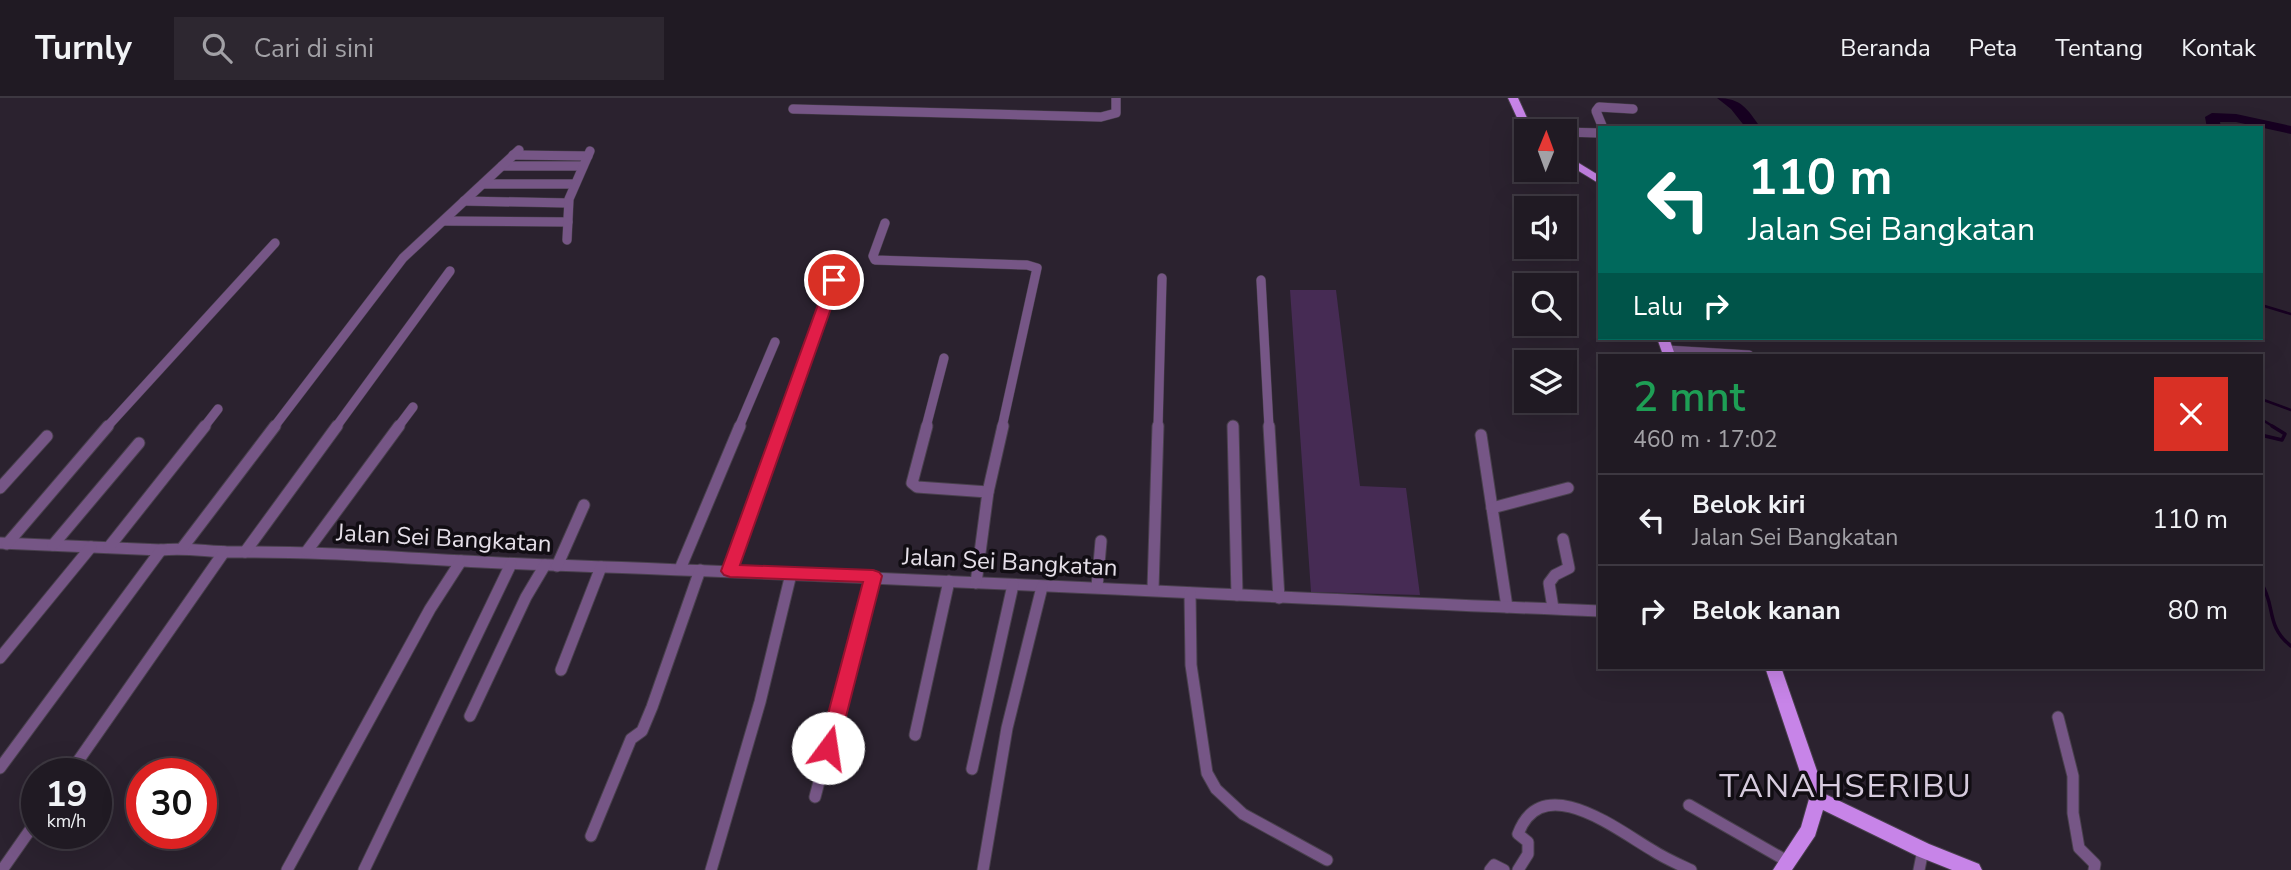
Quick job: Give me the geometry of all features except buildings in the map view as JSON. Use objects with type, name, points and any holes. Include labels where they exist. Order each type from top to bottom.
[{"type":"main road","points":[[1513,98],[1523,119]]},
{"type":"main road","points":[[1577,166],[1598,180]]},
{"type":"main road","points":[[1774,669],[1818,799],[1809,830],[1785,866]]},
{"type":"main road","points":[[1818,799],[1923,850],[1973,870]]},
{"type":"street","points":[[793,108],[1101,117],[1116,113],[1116,98]]},
{"type":"street","points":[[1602,126],[1596,111],[1599,107],[1633,109]]},
{"type":"street","points":[[1577,132],[1598,133]]},
{"type":"street","points":[[183,547],[403,258],[516,152],[589,153],[568,203],[567,240]]},
{"type":"street","points":[[502,166],[583,166]]},
{"type":"street","points":[[483,184],[575,184]]},
{"type":"street","points":[[464,201],[568,203]]},
{"type":"street","points":[[444,221],[568,222]]},
{"type":"street","points":[[885,223],[873,257],[875,260],[1027,265],[1037,268],[988,492],[976,583]]},
{"type":"street","points":[[3,543],[135,394],[275,243]]},
{"type":"street","points":[[245,552],[450,271]]},
{"type":"street","points":[[1153,589],[1162,278]]},
{"type":"street","points":[[730,571],[834,280]]},
{"type":"street","points":[[1261,280],[1279,598]]},
{"type":"street","points":[[680,569],[775,342]]},
{"type":"street","points":[[1667,348],[1737,354]]},
{"type":"street","points":[[944,358],[912,483],[917,487],[988,492]]},
{"type":"street","points":[[307,551],[413,407]]},
{"type":"street","points":[[109,547],[218,409]]},
{"type":"street","points":[[1233,426],[1237,595]]},
{"type":"street","points":[[1481,435],[1507,607]]},
{"type":"street","points":[[0,488],[47,436]]},
{"type":"street","points":[[53,545],[139,443]]},
{"type":"street","points":[[1492,508],[1568,488]]},
{"type":"street","points":[[470,716],[526,597],[551,565],[584,505]]},
{"type":"street","points":[[1553,608],[1548,592],[1549,580],[1569,568],[1563,539]]},
{"type":"street","points":[[1097,587],[1101,541]]},
{"type":"street","name":"Jalan Sei Bangkatan","points":[[3,543],[161,550],[183,547],[224,552],[307,551],[511,564],[873,576],[1042,587],[1153,589],[1279,598],[1598,611]]},
{"type":"street","points":[[0,658],[91,547]]},
{"type":"street","points":[[0,768],[161,550]]},
{"type":"street","points":[[80,758],[224,552]]},
{"type":"street","points":[[287,870],[430,609],[461,561]]},
{"type":"street","points":[[364,870],[511,564]]},
{"type":"street","points":[[561,670],[601,567]]},
{"type":"street","points":[[591,836],[631,739],[642,731],[652,707],[700,570]]},
{"type":"street","points":[[711,870],[760,702],[791,574]]},
{"type":"street","points":[[816,797],[873,576]]},
{"type":"street","points":[[915,736],[949,581]]},
{"type":"street","points":[[972,769],[1013,585]]},
{"type":"street","points":[[983,870],[1007,728],[1042,587]]},
{"type":"street","points":[[1190,593],[1191,665],[1207,773],[1214,787],[1234,809],[1327,860]]},
{"type":"street","points":[[2058,717],[2073,776],[2073,813],[2079,848],[2095,864],[2094,870]]},
{"type":"street","points":[[1518,870],[1528,854],[1528,842],[1518,834],[1523,821],[1530,812],[1542,806],[1554,805],[1587,812],[1691,870]]},
{"type":"street","points":[[1689,805],[1785,866]]},
{"type":"street","points":[[2,870],[21,843]]},
{"type":"street","points":[[1919,870],[1923,850]]},
{"type":"street","points":[[1490,870],[1494,865],[1504,870]]},
{"type":"shaded area","points":[[1290,290],[1336,290],[1360,486],[1406,488],[1420,595],[1311,592]]},
{"type":"waterway","points":[[1724,98],[1736,106],[1752,126]]},
{"type":"waterway","points":[[2214,126],[2212,117],[2236,118],[2291,130]]},
{"type":"waterway","points":[[2263,306],[2291,314]]},
{"type":"waterway","points":[[2263,400],[2291,410]]},
{"type":"waterway","points":[[2263,420],[2274,427]]},
{"type":"waterway","points":[[2263,435],[2282,440],[2285,434],[2272,426]]},
{"type":"waterway","points":[[2263,586],[2277,631],[2291,646]]},
{"type":"district","name":"TANAHSERIBU","points":[[1846,786]]},
{"type":"route","points":[[828,748],[873,576],[730,571],[834,280]]}]
